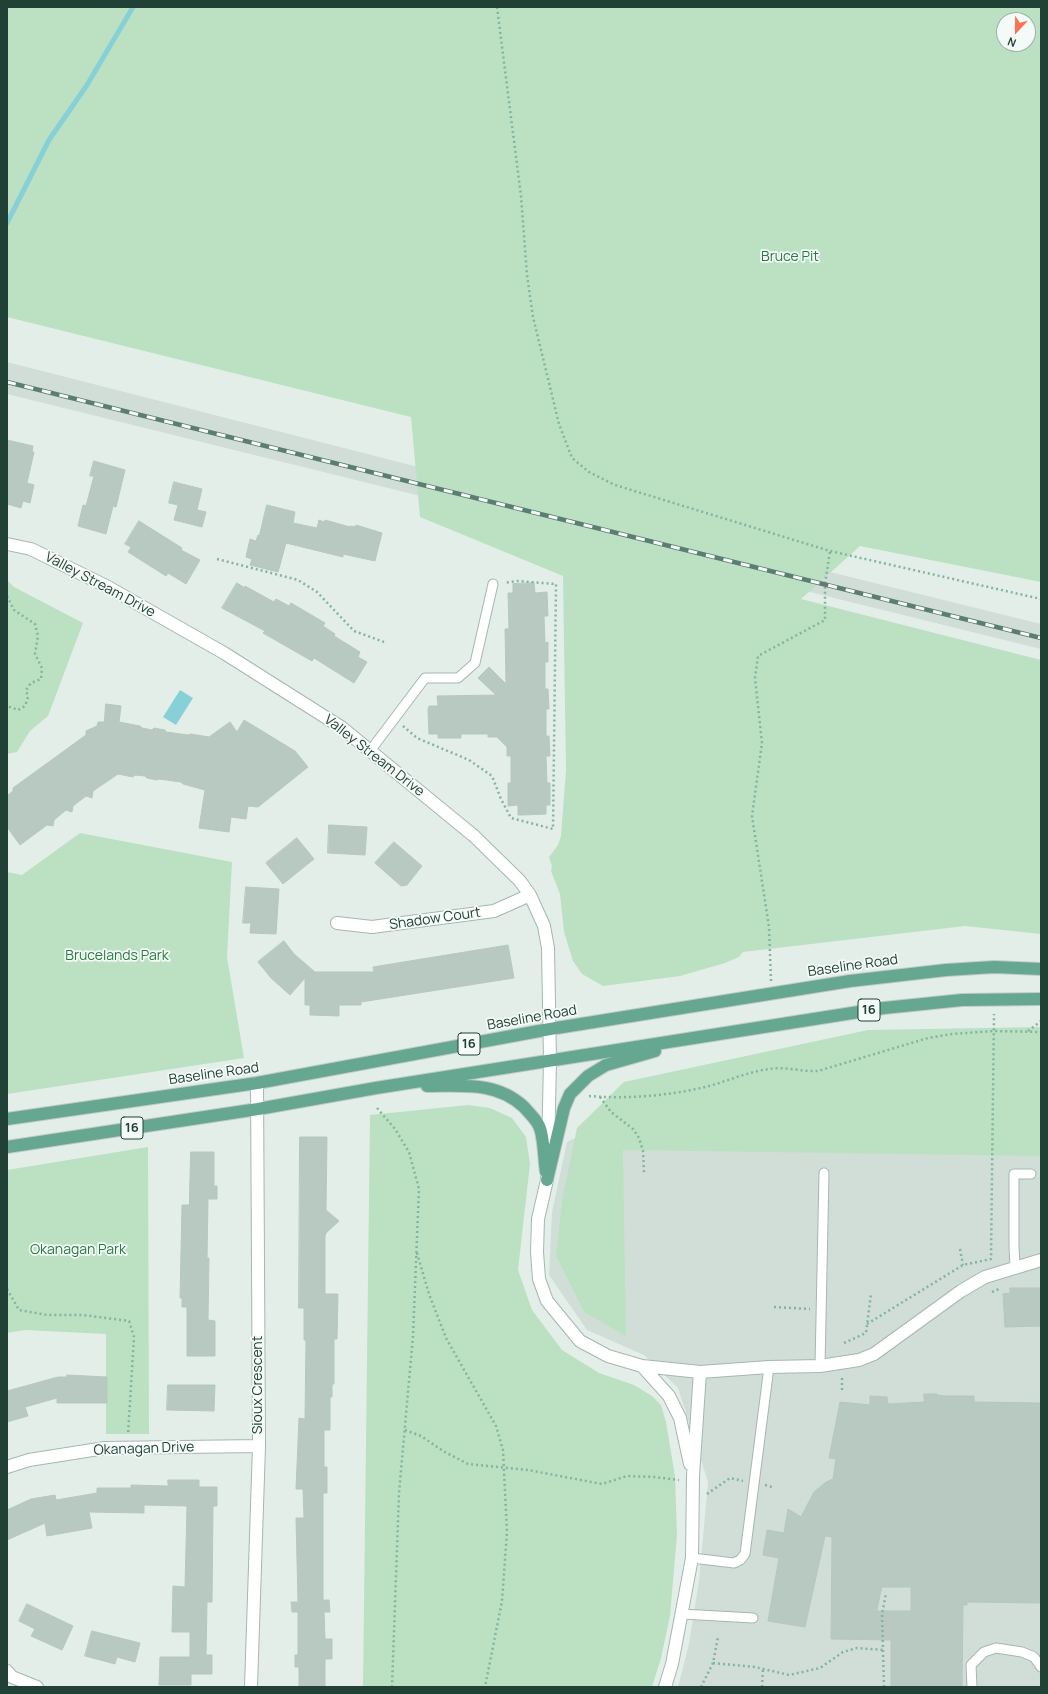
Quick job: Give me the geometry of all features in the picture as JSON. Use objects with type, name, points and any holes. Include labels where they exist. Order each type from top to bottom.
[{"type":"main road","name":"Baseline Road","points":[[7,1119],[257,1083],[550,1029],[857,980],[946,970],[994,967],[1041,969]]},
{"type":"main road","name":"16","points":[[7,1147],[258,1109],[550,1060],[923,1003],[962,1000],[1041,1000]]},
{"type":"main road","points":[[547,1180],[564,1108],[570,1094],[588,1076],[606,1065],[698,1038]]},
{"type":"main road","points":[[392,1086],[478,1086],[495,1089],[516,1100],[530,1113],[540,1127],[547,1180]]},
{"type":"street","name":"Valley Stream Drive","points":[[7,544],[31,549],[108,587],[224,653],[341,727],[474,836],[520,881],[530,895],[544,926],[548,948],[550,1060],[547,1180],[538,1219],[536,1252],[539,1278],[548,1301],[580,1340],[608,1356],[642,1366],[700,1372],[769,1367],[820,1366],[854,1362],[874,1354],[962,1291],[985,1277],[1041,1260]]},
{"type":"street","name":"Shadow Court","points":[[337,923],[372,927],[494,911],[530,895]]},
{"type":"street","name":"Sioux Crescent","points":[[251,1687],[259,1446],[257,1083]]},
{"type":"street","points":[[642,1366],[668,1396],[680,1418],[688,1478],[692,1558],[672,1664],[665,1687]]},
{"type":"street","points":[[688,1478],[700,1372]]},
{"type":"street","name":"Okanagan Drive","points":[[7,1468],[29,1460],[105,1448],[259,1446]]},
{"type":"street","points":[[7,1671],[12,1677],[37,1687]]},
{"type":"lane","points":[[370,751],[425,678],[458,678],[475,663],[493,584]]},
{"type":"lane","points":[[820,1366],[824,1173]]},
{"type":"lane","points":[[1015,1268],[1014,1174],[1030,1174]]},
{"type":"lane","points":[[692,1558],[734,1563],[746,1554],[769,1367]]},
{"type":"lane","points":[[682,1614],[753,1618]]},
{"type":"lane","points":[[972,1687],[971,1665],[984,1652],[996,1648],[1022,1652],[1034,1657],[1041,1667]]},
{"type":"path","points":[[497,7],[521,196],[527,275],[533,317],[559,424],[572,458],[589,472],[615,484],[830,551],[1041,600]]},
{"type":"path","points":[[772,994],[769,927],[752,816],[762,743],[755,678],[758,656],[825,620],[825,584],[830,551]]},
{"type":"path","points":[[217,559],[298,580],[317,592],[354,631],[384,642]]},
{"type":"path","points":[[394,718],[417,738],[469,760],[492,776],[511,818],[553,829],[556,584],[517,581],[493,584]]},
{"type":"path","points":[[7,596],[14,610],[35,624],[38,636],[35,654],[42,668],[41,679],[31,683],[26,690],[28,697],[25,706],[18,710],[7,706]]},
{"type":"path","points":[[867,1324],[963,1265],[991,1259],[994,1014]]},
{"type":"path","points":[[1028,1032],[1041,1021]]},
{"type":"path","points":[[589,1096],[626,1098],[702,1088],[771,1068],[805,1072],[818,1071],[928,1038],[952,1034],[1041,1032]]},
{"type":"path","points":[[600,1097],[611,1112],[633,1129],[639,1138],[643,1151],[644,1173]]},
{"type":"path","points":[[377,1108],[395,1130],[409,1152],[419,1189],[413,1336],[399,1493],[392,1687]]},
{"type":"path","points":[[960,1249],[963,1265]]},
{"type":"path","points":[[416,1250],[428,1294],[446,1338],[496,1426],[503,1450],[508,1532],[502,1602],[485,1687]]},
{"type":"path","points":[[7,1289],[20,1310],[47,1315],[83,1315],[129,1321],[134,1337],[127,1448]]},
{"type":"path","points":[[844,1343],[866,1333],[870,1294]]},
{"type":"path","points":[[774,1307],[808,1309],[822,1316]]},
{"type":"path","points":[[842,1378],[842,1393]]},
{"type":"path","points":[[405,1430],[421,1436],[443,1451],[468,1464],[528,1470],[602,1484],[627,1476],[688,1478]]},
{"type":"path","points":[[706,1494],[730,1478],[772,1487]]},
{"type":"path","points":[[884,1687],[882,1614],[886,1593]]},
{"type":"path","points":[[701,1687],[713,1663],[718,1637]]},
{"type":"path","points":[[713,1663],[763,1669],[789,1675],[820,1668],[844,1652],[857,1648],[884,1650]]},
{"type":"path","points":[[762,1687],[763,1669]]},
{"type":"shaded area","points":[[7,362],[818,569],[1041,624],[1041,649],[7,394]]},
{"type":"shaded area","points":[[613,1120],[1041,1125],[1041,1687],[678,1687],[689,1644],[699,1581],[708,1482],[678,1388],[644,1355],[587,1330],[549,1275],[552,1212],[567,1142]]},
{"type":"green space","name":"Bruce Pit","points":[[7,7],[1041,7],[1041,582],[860,546],[801,599],[1041,660],[1041,934],[965,926],[743,952],[739,957],[725,963],[680,976],[603,986],[582,974],[573,961],[564,932],[560,894],[551,871],[552,866],[549,857],[558,845],[561,836],[566,770],[563,576],[420,517],[411,417],[7,317]]},
{"type":"green space","points":[[7,580],[14,587],[83,623],[48,716],[30,731],[17,752],[7,754]]},
{"type":"green space","name":"Brucelands Park","points":[[80,833],[232,862],[227,957],[244,1058],[7,1094],[7,872],[22,875]]},
{"type":"green space","points":[[1041,1027],[1041,1156],[623,1150],[626,1336],[584,1312],[556,1256],[562,1200],[577,1128],[624,1082],[868,1030]]},
{"type":"green space","points":[[468,1105],[490,1108],[512,1118],[526,1137],[530,1164],[518,1270],[532,1310],[562,1350],[599,1373],[634,1385],[652,1396],[661,1405],[666,1422],[675,1476],[677,1535],[670,1616],[661,1658],[652,1687],[363,1687],[370,1115]]},
{"type":"green space","name":"Okanagan Park","points":[[148,1147],[149,1434],[106,1434],[106,1334],[25,1330],[7,1333],[7,1170]]},
{"type":"water","points":[[180,690],[193,698],[176,725],[163,717]]},
{"type":"building","points":[[7,440],[33,446],[32,452],[34,452],[27,483],[34,485],[30,503],[23,501],[21,508],[7,504]]},
{"type":"building","points":[[94,461],[125,470],[116,507],[113,506],[106,534],[78,526],[83,505],[86,506],[94,476],[90,476]]},
{"type":"building","points":[[174,482],[202,489],[197,510],[206,512],[202,527],[174,520],[178,505],[169,503]]},
{"type":"building","points":[[267,505],[295,512],[293,523],[317,528],[319,520],[324,522],[325,520],[350,527],[355,527],[356,525],[382,533],[375,561],[343,554],[343,557],[286,543],[278,572],[250,565],[252,559],[246,557],[250,539],[256,541],[258,535],[259,536]]},
{"type":"building","points":[[139,521],[182,548],[181,550],[200,560],[186,584],[168,573],[166,576],[128,552],[131,547],[125,544]]},
{"type":"building","points":[[237,583],[274,602],[276,599],[289,606],[291,603],[325,623],[323,626],[335,634],[334,636],[360,652],[358,657],[367,662],[354,683],[314,658],[312,661],[263,633],[265,631],[222,608]]},
{"type":"building","points":[[534,583],[535,593],[547,592],[548,616],[544,616],[545,643],[548,642],[548,662],[545,662],[545,689],[548,689],[549,709],[546,709],[546,736],[549,736],[550,756],[546,756],[547,783],[550,783],[550,805],[546,805],[546,814],[518,815],[518,805],[508,806],[508,783],[511,783],[511,756],[507,756],[507,747],[497,737],[488,737],[488,734],[461,734],[461,738],[438,738],[438,734],[429,734],[428,710],[429,706],[438,706],[437,696],[496,695],[478,678],[489,667],[506,684],[505,629],[509,629],[508,593],[513,593],[513,584]]},
{"type":"building","points":[[106,704],[121,706],[119,722],[152,730],[154,728],[165,730],[166,732],[188,735],[191,734],[209,737],[230,722],[237,732],[244,720],[295,751],[308,767],[258,807],[248,806],[246,819],[231,817],[229,832],[199,828],[205,790],[183,784],[181,782],[157,780],[147,778],[145,776],[135,775],[133,777],[118,774],[93,791],[92,798],[86,796],[73,806],[72,812],[66,810],[54,820],[53,826],[47,825],[20,845],[7,827],[7,796],[13,791],[13,788],[86,735],[86,731],[97,726],[98,722],[104,722]]},
{"type":"building","points":[[329,825],[367,827],[365,855],[328,853]]},
{"type":"building","points":[[297,838],[314,859],[283,884],[266,863]]},
{"type":"building","points":[[394,842],[422,866],[407,885],[401,886],[375,863]]},
{"type":"building","points":[[246,887],[279,889],[276,934],[250,933],[251,923],[243,923]]},
{"type":"building","points":[[284,941],[294,954],[315,972],[374,972],[373,967],[508,945],[514,978],[361,1002],[361,1005],[339,1005],[339,1016],[310,1015],[310,1005],[305,1005],[305,978],[290,995],[271,978],[258,962]]},
{"type":"building","points":[[300,1137],[327,1137],[326,1210],[339,1221],[326,1233],[325,1236],[325,1294],[338,1294],[337,1339],[334,1339],[334,1384],[332,1384],[332,1397],[330,1397],[330,1430],[324,1430],[324,1467],[327,1467],[327,1493],[323,1493],[323,1600],[329,1600],[330,1612],[324,1612],[325,1639],[332,1639],[332,1659],[325,1659],[325,1687],[299,1687],[299,1667],[295,1667],[295,1655],[298,1655],[298,1612],[292,1612],[291,1602],[298,1602],[296,1518],[304,1518],[303,1489],[296,1489],[299,1418],[305,1419],[306,1340],[304,1340],[304,1308],[299,1308]]},
{"type":"building","points":[[191,1152],[214,1152],[214,1186],[217,1186],[217,1199],[208,1199],[207,1258],[209,1258],[208,1320],[215,1321],[215,1356],[187,1356],[187,1307],[182,1307],[182,1298],[180,1298],[182,1205],[189,1205]]},
{"type":"building","points":[[1010,1288],[1041,1288],[1041,1326],[1005,1327],[1003,1294],[1010,1293]]},
{"type":"building","points":[[67,1375],[107,1377],[107,1403],[57,1403],[57,1398],[25,1407],[28,1416],[7,1422],[7,1391],[58,1377],[67,1377]]},
{"type":"building","points":[[168,1385],[215,1385],[214,1411],[167,1410]]},
{"type":"building","points":[[924,1394],[937,1394],[945,1396],[974,1396],[974,1402],[1041,1403],[1041,1603],[967,1602],[967,1605],[963,1605],[962,1687],[891,1687],[891,1640],[831,1639],[832,1537],[825,1536],[805,1627],[768,1621],[779,1558],[763,1555],[767,1530],[784,1533],[788,1509],[801,1517],[814,1492],[826,1482],[833,1479],[836,1459],[829,1458],[840,1402],[870,1405],[870,1396],[887,1397],[888,1404],[924,1402]],"holes":[[[882,1587],[911,1587],[911,1611],[877,1611]]]},
{"type":"building","points":[[168,1480],[199,1480],[199,1487],[217,1487],[217,1506],[213,1506],[212,1602],[207,1602],[206,1655],[212,1655],[212,1674],[191,1674],[191,1685],[159,1685],[160,1657],[190,1657],[190,1632],[172,1632],[173,1586],[185,1587],[187,1506],[144,1505],[144,1513],[89,1512],[92,1528],[47,1536],[45,1523],[7,1540],[7,1510],[31,1499],[55,1495],[56,1500],[97,1493],[97,1488],[131,1488],[131,1485],[168,1486]]},
{"type":"building","points":[[27,1604],[73,1626],[62,1650],[31,1636],[35,1629],[19,1621]]},
{"type":"building","points":[[92,1631],[140,1643],[135,1662],[117,1657],[115,1664],[85,1656]]},
{"type":"waterway","points":[[7,223],[49,140],[87,85],[133,7]]},
{"type":"railway","points":[[7,382],[1041,638]]}]
